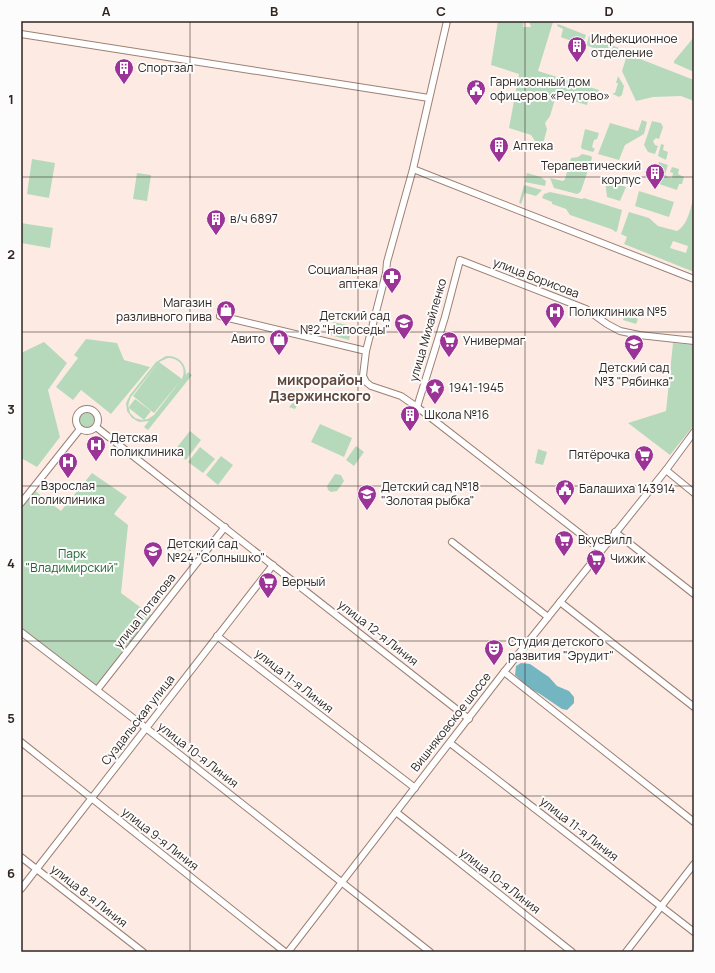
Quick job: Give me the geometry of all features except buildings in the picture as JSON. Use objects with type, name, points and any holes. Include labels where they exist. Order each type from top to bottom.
[{"type":"street","points":[[448,21],[413,169],[366,351],[363,376],[366,382],[371,386],[401,396],[417,407],[601,550]]},
{"type":"street","points":[[21,34],[429,98]]},
{"type":"street","points":[[413,169],[694,279]]},
{"type":"street","name":"улица Борисова","points":[[460,260],[586,309],[606,324],[620,331],[694,341]]},
{"type":"street","name":"улица Михайленко","points":[[417,407],[445,317],[460,260]]},
{"type":"street","points":[[220,316],[366,351]]},
{"type":"street","points":[[86,409],[93,411],[98,416],[98,424],[96,427],[86,432],[80,429],[76,422],[77,415],[82,410],[86,409]]},
{"type":"street","name":"улица 12-я Линия","points":[[96,427],[468,719]]},
{"type":"street","points":[[21,502],[80,429]]},
{"type":"street","name":"Вишняковское шоссе","points":[[288,952],[504,672],[666,470],[694,432]]},
{"type":"street","points":[[666,470],[694,493]]},
{"type":"street","name":"улица Потапова","points":[[97,690],[225,527]]},
{"type":"street","points":[[615,532],[694,594]]},
{"type":"street","points":[[452,542],[548,617]]},
{"type":"street","name":"Суздальская улица","points":[[21,889],[272,565]]},
{"type":"street","points":[[560,602],[694,707]]},
{"type":"street","name":"улица 10-я Линия","points":[[21,632],[146,728],[341,883]]},
{"type":"street","name":"улица 11-я Линия","points":[[217,636],[414,788]]},
{"type":"street","points":[[504,672],[694,822]]},
{"type":"street","name":"улица 9-я Линия","points":[[21,742],[285,952]]},
{"type":"street","name":"улица 11-я Линия","points":[[450,743],[694,932]]},
{"type":"street","name":"улица 10-я Линия","points":[[396,812],[572,952]]},
{"type":"street","name":"улица 8-я Линия","points":[[21,857],[143,952]]},
{"type":"street","points":[[626,952],[694,864]]},
{"type":"street","points":[[341,883],[430,952]]},
{"type":"green space","points":[[498,21],[524,21],[523,27],[531,27],[529,21],[553,22],[538,71],[599,90],[598,96],[590,94],[587,105],[556,96],[550,116],[545,123],[547,129],[543,144],[535,141],[531,135],[509,128],[519,74],[491,65]]},
{"type":"green space","points":[[558,24],[586,35],[583,43],[581,44],[561,37],[563,29],[557,26]]},
{"type":"green space","points":[[589,36],[619,48],[616,56],[588,46]]},
{"type":"green space","points":[[694,37],[694,72],[674,63],[674,61]]},
{"type":"green space","points":[[628,52],[631,53],[630,55],[694,80],[694,101],[681,96],[653,97],[636,101],[622,71]]},
{"type":"green space","points":[[618,76],[624,86],[622,95],[619,97],[613,94],[615,93],[618,83],[616,83]]},
{"type":"green space","points":[[642,120],[647,122],[644,134],[625,145],[619,160],[598,154],[610,123],[638,131]]},
{"type":"green space","points":[[652,121],[661,123],[663,127],[659,139],[656,138],[653,141],[655,145],[658,146],[655,154],[648,152],[644,145]]},
{"type":"green space","points":[[585,129],[599,133],[597,139],[594,140],[592,147],[595,149],[593,152],[582,149],[581,147]]},
{"type":"green space","points":[[661,144],[664,145],[663,150],[668,152],[666,160],[658,156]]},
{"type":"green space","points":[[582,154],[591,156],[592,158],[581,191],[577,194],[554,188],[550,178],[563,181],[565,179],[571,158],[578,157]]},
{"type":"green space","points":[[32,159],[55,163],[49,198],[27,194]]},
{"type":"green space","points":[[659,162],[668,165],[665,174],[667,177],[672,178],[673,173],[670,172],[672,167],[679,169],[678,174],[684,177],[682,184],[679,184],[677,190],[653,182]]},
{"type":"green space","points":[[137,173],[151,175],[147,201],[133,199]]},
{"type":"green space","points":[[527,173],[541,177],[546,181],[545,186],[525,182]]},
{"type":"green space","points":[[605,180],[626,187],[620,201],[607,197]]},
{"type":"green space","points":[[524,185],[542,190],[536,196],[525,193],[521,204],[519,203]]},
{"type":"green space","points":[[639,191],[674,202],[669,217],[635,206]]},
{"type":"green space","points":[[550,192],[582,199],[584,198],[622,210],[617,231],[616,232],[570,215],[566,209],[552,204],[552,202],[542,198],[544,194]]},
{"type":"green space","points":[[694,195],[694,272],[624,244],[627,237],[621,234],[629,212],[649,218],[658,226],[677,231],[684,225]],"holes":[[[673,241],[688,246],[686,253],[670,248]]]},
{"type":"green space","points":[[21,223],[53,228],[50,248],[21,243]]},
{"type":"green space","points":[[625,314],[638,319],[636,324],[623,320]]},
{"type":"green space","points":[[333,322],[352,326],[349,340],[330,335]]},
{"type":"green space","points":[[86,339],[117,343],[124,360],[150,367],[111,414],[81,390],[73,400],[56,387],[78,358],[74,355]]},
{"type":"green space","points":[[44,342],[67,363],[48,390],[60,437],[37,467],[21,458],[21,353]]},
{"type":"green space","points":[[673,343],[694,345],[694,425],[670,455],[628,423],[666,411]]},
{"type":"green space","points":[[166,356],[178,358],[185,367],[186,375],[188,372],[192,375],[148,430],[144,427],[149,421],[139,422],[132,418],[127,411],[126,403],[130,395],[156,362]],"holes":[[[172,358],[181,364],[184,371],[182,379],[159,362]],[[159,362],[133,396],[154,413],[181,380],[154,415],[148,419],[144,420],[151,411],[135,399],[128,408],[129,402],[131,397]],[[129,408],[144,420],[135,418],[130,413]]]},
{"type":"green space","points":[[305,391],[295,409],[289,407]]},
{"type":"green space","points":[[84,413],[90,413],[95,418],[93,427],[90,429],[84,429],[79,424],[79,418]]},
{"type":"green space","points":[[320,424],[352,438],[344,457],[311,442]]},
{"type":"green space","points":[[190,431],[201,440],[186,460],[174,451]]},
{"type":"green space","points":[[356,446],[364,452],[354,466],[346,460]]},
{"type":"green space","points":[[200,447],[215,459],[203,473],[188,462]]},
{"type":"green space","points":[[538,449],[547,452],[543,465],[535,463]]},
{"type":"green space","points":[[221,456],[233,465],[218,485],[206,475]]},
{"type":"green space","name":"Парк \"Владимирский\"","points":[[92,473],[127,497],[114,514],[128,525],[121,593],[151,615],[96,687],[21,630],[21,506],[34,490],[61,511]]},
{"type":"green space","points":[[335,474],[341,475],[344,481],[337,491],[331,492],[328,490],[327,486]]},
{"type":"water","points":[[521,663],[530,664],[549,677],[557,686],[569,691],[574,697],[574,703],[567,710],[562,709],[529,688],[515,675],[516,666]]},
{"type":"place","name":"Инфекционное отделение","points":[[577,63]]},
{"type":"place","name":"Спортзал","points":[[124,85]]},
{"type":"place","name":"Гарнизонный дом офицеров «Реутово»","points":[[476,106]]},
{"type":"place","name":"Аптека","points":[[499,163]]},
{"type":"place","name":"Терапевтический корпус","points":[[655,190]]},
{"type":"place","name":"в/ч 6897","points":[[216,236]]},
{"type":"place","name":"Социальная аптека","points":[[392,294]]},
{"type":"place","name":"Магазин разливного пива","points":[[226,327]]},
{"type":"place","name":"Поликлиника №5","points":[[555,329]]},
{"type":"place","name":"Детский сад №2 \"Непоседы\"","points":[[404,340]]},
{"type":"place","name":"Авито","points":[[279,356]]},
{"type":"place","name":"Универмаг","points":[[449,358]]},
{"type":"place","name":"Детский сад №3 \"Рябинка\"","points":[[634,361]]},
{"type":"place","name":"1941-1945","points":[[435,405]]},
{"type":"place","name":"Школа №16","points":[[410,432]]},
{"type":"place","name":"Детская поликлиника","points":[[96,462]]},
{"type":"place","name":"Пятёрочка","points":[[644,472]]},
{"type":"place","name":"Взрослая поликлиника","points":[[68,479]]},
{"type":"place","name":"Балашиха 143914","points":[[565,506]]},
{"type":"place","name":"Детский сад №18 \"Золотая рыбка\"","points":[[367,511]]},
{"type":"place","name":"ВкусВилл","points":[[564,557]]},
{"type":"place","name":"Детский сад №24 \"Солнышко\"","points":[[153,568]]},
{"type":"place","name":"Чижик","points":[[596,576]]},
{"type":"place","name":"Верный","points":[[268,599]]},
{"type":"place","name":"Студия детского развития \"Эрудит\"","points":[[494,666]]},
{"type":"district","name":"микрорайон Дзержинского","points":[[320,388]]}]
